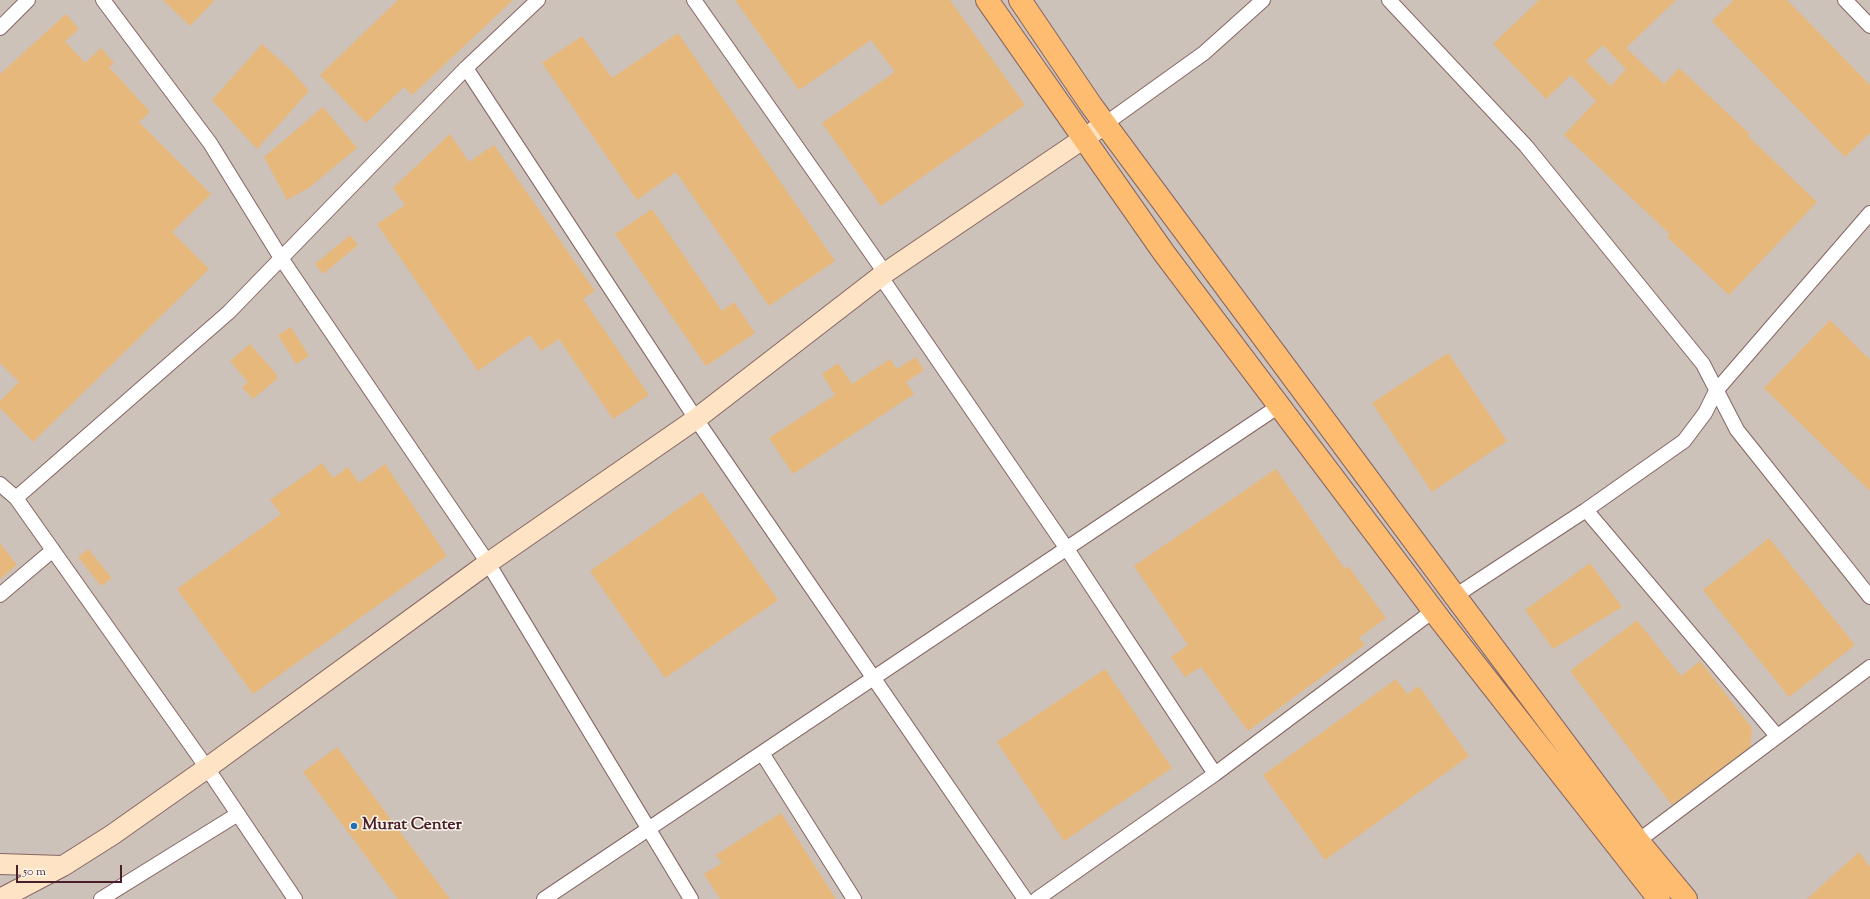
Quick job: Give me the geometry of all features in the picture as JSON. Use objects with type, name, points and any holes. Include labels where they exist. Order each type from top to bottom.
[{"type":"main road","points":[[987,0],[1164,253],[1433,611],[1659,899]]},
{"type":"main road","points":[[1020,0],[1105,124],[1638,841],[1686,899]]},
{"type":"street","points":[[0,28],[28,0]]},
{"type":"street","points":[[103,0],[210,143],[281,258],[488,563],[691,899]]},
{"type":"street","points":[[16,498],[229,312],[466,68],[538,0]]},
{"type":"street","points":[[694,0],[883,275],[1067,549],[1215,774]]},
{"type":"street","points":[[0,899],[63,866],[112,835],[208,768],[488,563],[696,419],[883,275],[1105,124],[1204,53],[1263,0]]},
{"type":"street","points":[[1389,0],[1526,146],[1703,364],[1737,430],[1870,597]]},
{"type":"street","points":[[1845,0],[1870,26]]},
{"type":"street","points":[[466,68],[696,419],[1025,899]]},
{"type":"street","points":[[1455,596],[1586,510],[1684,441],[1705,413],[1716,391],[1870,213]]},
{"type":"street","points":[[544,899],[1279,406]]},
{"type":"street","points":[[0,484],[16,498],[208,768],[295,899]]},
{"type":"street","points":[[1586,510],[1777,736]]},
{"type":"street","points":[[0,595],[53,550]]},
{"type":"street","points":[[1037,899],[1215,774],[1433,611]]},
{"type":"street","points":[[1638,841],[1870,667]]},
{"type":"street","points":[[762,753],[854,899]]},
{"type":"street","points":[[101,899],[238,814]]},
{"type":"street","points":[[0,864],[63,866]]},
{"type":"shaded area","points":[[0,0],[1870,0],[1870,899],[0,899]]},
{"type":"building","points":[[163,0],[215,0],[190,26]]},
{"type":"building","points":[[398,0],[513,0],[412,95],[404,87],[366,123],[320,75]]},
{"type":"building","points":[[735,0],[950,0],[1025,105],[881,206],[822,123],[895,72],[871,40],[799,90]]},
{"type":"building","points":[[1539,0],[1676,0],[1626,48],[1664,84],[1679,68],[1750,134],[1748,136],[1817,202],[1729,295],[1667,237],[1670,234],[1564,135],[1596,101],[1571,75],[1546,99],[1493,44]],"holes":[[[1603,45],[1626,69],[1611,86],[1586,61]]]},
{"type":"building","points":[[1734,0],[1787,0],[1870,85],[1870,133],[1845,157],[1712,21]]},
{"type":"building","points":[[66,14],[79,29],[65,41],[85,63],[101,48],[114,63],[109,67],[150,112],[139,122],[211,194],[172,232],[209,269],[33,442],[0,408],[0,401],[19,382],[0,363],[0,74]]},
{"type":"building","points":[[678,33],[835,261],[769,306],[676,172],[637,200],[542,63],[582,36],[612,78]]},
{"type":"building","points":[[262,44],[292,71],[309,91],[257,149],[212,100]]},
{"type":"building","points":[[323,107],[357,148],[310,187],[287,200],[264,157]]},
{"type":"building","points":[[450,134],[469,162],[494,145],[595,291],[583,299],[649,395],[613,419],[559,339],[541,351],[530,335],[478,371],[377,224],[405,205],[393,188]]},
{"type":"building","points":[[652,209],[722,311],[734,302],[755,333],[706,366],[615,234]]},
{"type":"building","points":[[350,235],[358,245],[323,274],[315,264]]},
{"type":"building","points":[[1830,320],[1870,360],[1870,491],[1764,388]]},
{"type":"building","points":[[291,327],[309,356],[296,364],[278,335]]},
{"type":"building","points":[[250,344],[277,375],[277,379],[253,399],[242,387],[248,382],[230,361]]},
{"type":"building","points":[[1448,353],[1507,441],[1432,492],[1372,403]]},
{"type":"building","points":[[916,357],[924,370],[906,382],[914,394],[793,474],[769,438],[835,395],[822,374],[838,363],[852,384],[890,359],[897,369]]},
{"type":"building","points":[[322,463],[333,478],[348,467],[359,483],[385,464],[447,556],[253,694],[177,589],[281,514],[270,500]]},
{"type":"building","points":[[1276,469],[1345,569],[1348,566],[1386,618],[1359,638],[1365,645],[1248,731],[1201,667],[1185,677],[1171,657],[1188,645],[1134,566]]},
{"type":"building","points":[[702,492],[778,600],[665,678],[590,571]]},
{"type":"building","points":[[1769,538],[1855,645],[1789,697],[1703,590]]},
{"type":"building","points":[[0,543],[17,565],[0,579]]},
{"type":"building","points":[[88,549],[112,578],[101,586],[78,557]]},
{"type":"building","points":[[1590,563],[1622,607],[1553,649],[1525,610]]},
{"type":"building","points":[[1637,620],[1681,676],[1700,661],[1752,728],[1750,747],[1672,805],[1570,671]]},
{"type":"building","points":[[1105,669],[1172,768],[1064,841],[997,742]]},
{"type":"building","points":[[1396,679],[1407,694],[1419,686],[1469,756],[1325,860],[1263,775]]},
{"type":"building","points":[[337,747],[450,899],[398,899],[303,772]]},
{"type":"building","points":[[781,813],[836,899],[720,899],[704,874],[722,863],[716,855]]},
{"type":"building","points":[[1859,852],[1870,867],[1870,899],[1807,899]]},
{"type":"place","name":"Murat Center","points":[[354,826]]}]
